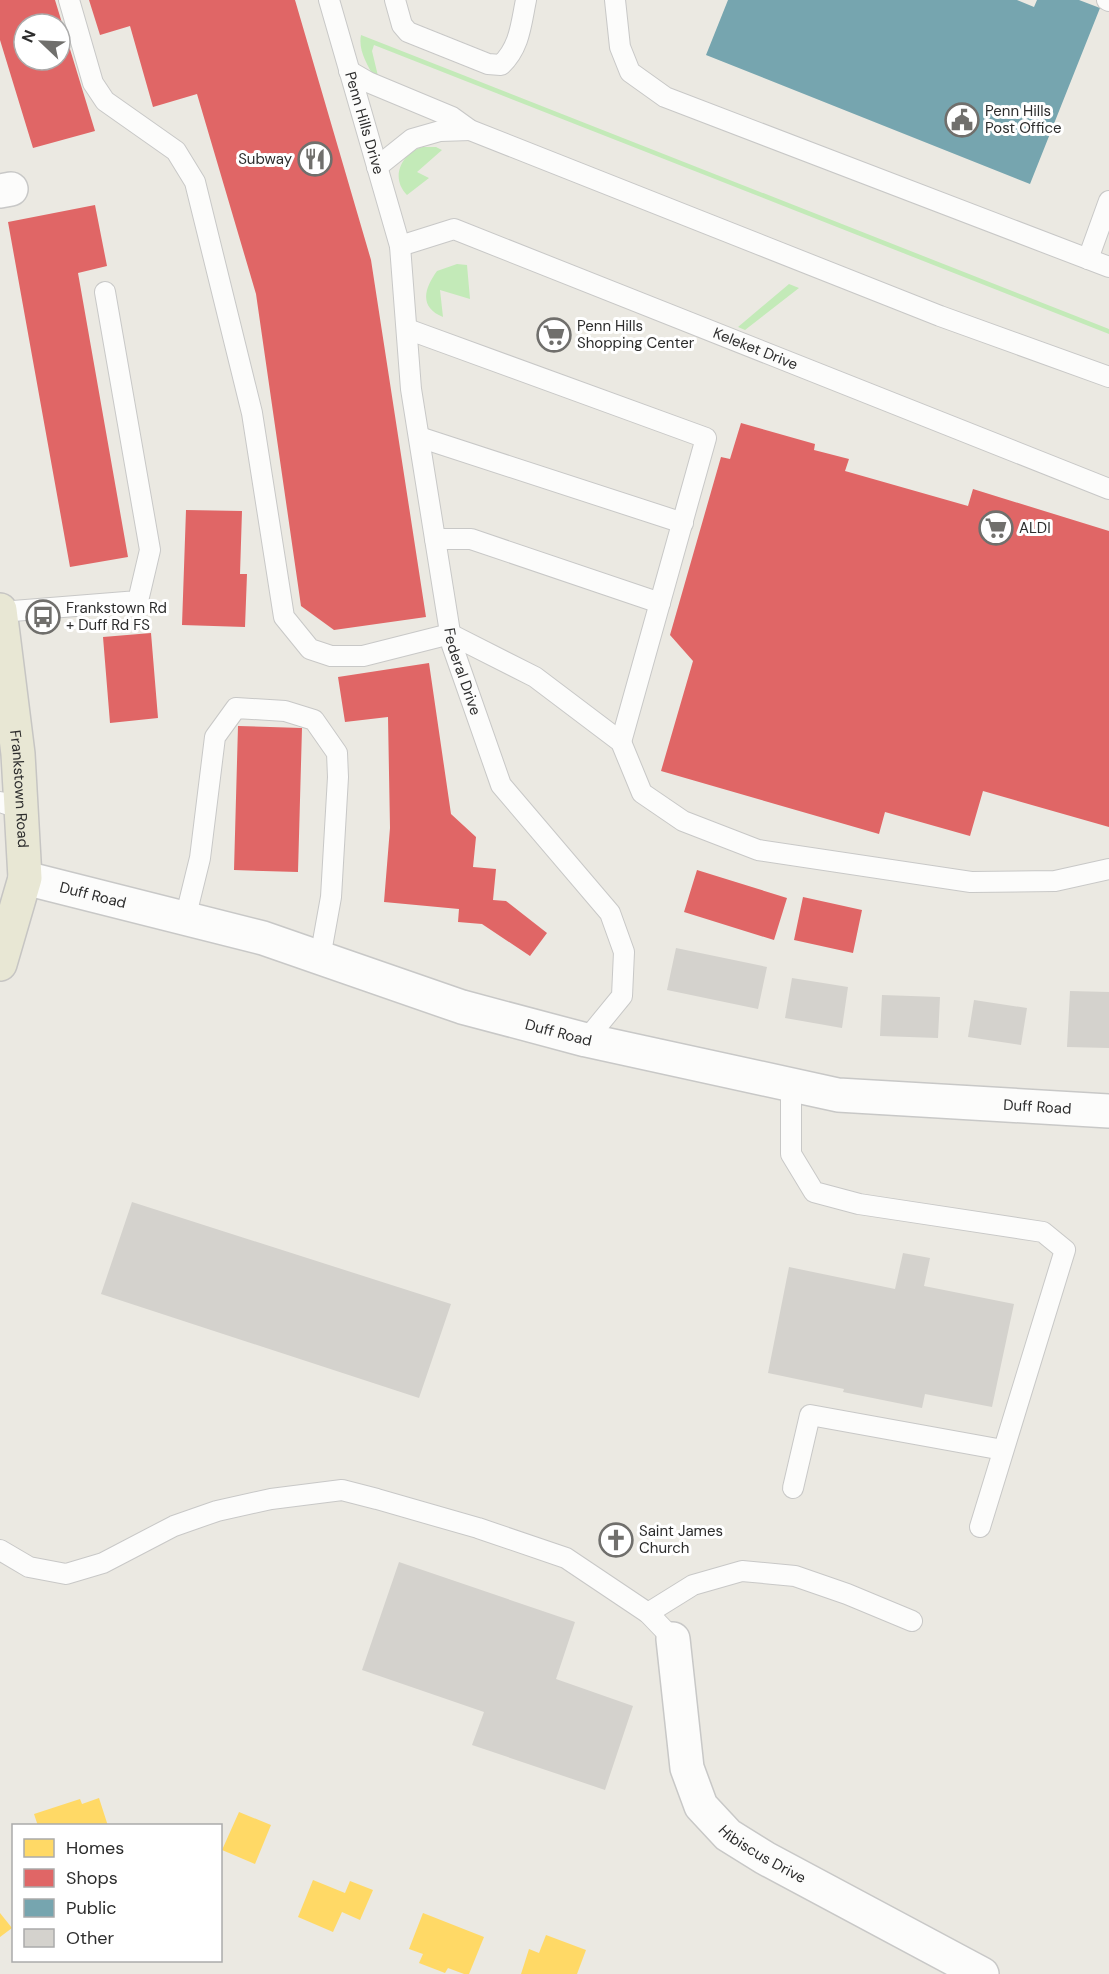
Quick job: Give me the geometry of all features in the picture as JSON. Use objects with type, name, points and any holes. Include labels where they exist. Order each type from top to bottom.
[{"type":"main road","name":"Frankstown Road","points":[[0,611],[18,754],[10,805],[15,890],[0,964]]},
{"type":"street","name":"Duff Road","points":[[15,890],[185,919],[263,938],[462,1007],[586,1040],[838,1095],[1109,1111]]},
{"type":"street","name":"Hibiscus Drive","points":[[673,1639],[687,1768],[701,1806],[728,1835],[765,1858],[982,1974]]},
{"type":"lane","points":[[69,0],[93,83],[105,101],[176,151],[195,182],[252,413],[284,617],[310,649],[331,656],[363,656],[450,634],[535,676],[621,742],[642,793],[683,821],[758,850],[971,882],[1055,881],[1109,869]]},
{"type":"lane","name":"Penn Hills Drive","points":[[329,0],[400,246]]},
{"type":"lane","points":[[394,0],[402,25],[408,32],[478,60],[501,65],[513,52],[521,28],[524,2]]},
{"type":"lane","points":[[615,0],[620,47],[630,72],[665,97],[1109,267]]},
{"type":"lane","points":[[349,71],[368,82],[452,117],[470,130],[929,312],[1109,377]]},
{"type":"lane","points":[[377,167],[412,139],[440,131],[470,130]]},
{"type":"lane","points":[[1088,259],[1109,201]]},
{"type":"lane","name":"Keleket Drive","points":[[400,246],[454,229],[1109,489]]},
{"type":"lane","name":"Federal Drive","points":[[400,246],[411,389],[452,645],[501,785],[610,913],[624,952],[622,996],[586,1040]]},
{"type":"lane","points":[[0,611],[138,601],[150,550],[105,292]]},
{"type":"lane","points":[[407,329],[706,438],[621,742]]},
{"type":"lane","points":[[419,436],[682,523]]},
{"type":"lane","points":[[435,539],[471,538],[660,603]]},
{"type":"lane","points":[[185,919],[200,858],[215,737],[236,708],[285,711],[314,720],[337,753],[338,777],[331,897],[320,958]]},
{"type":"lane","points":[[791,1084],[791,1154],[814,1192],[859,1204],[1043,1232],[1065,1250],[980,1527]]},
{"type":"lane","points":[[793,1488],[810,1415],[1003,1450]]},
{"type":"lane","points":[[0,1550],[29,1567],[66,1574],[103,1563],[174,1526],[217,1511],[271,1499],[342,1490],[478,1528],[566,1558],[648,1613],[673,1639]]},
{"type":"lane","points":[[648,1613],[693,1584],[742,1571],[795,1576],[847,1594],[912,1621]]},
{"type":"green space","points":[[361,35],[1109,329],[1109,334],[374,45],[372,51],[378,76],[374,77],[362,51]]},
{"type":"green space","points":[[422,147],[436,147],[442,150],[417,172],[429,178],[407,195],[399,181],[400,167],[408,155]]},
{"type":"green space","points":[[457,264],[467,265],[470,299],[440,290],[443,317],[430,308],[427,303],[427,291],[437,271]]},
{"type":"green space","points":[[789,284],[799,288],[745,330],[738,327]]},
{"type":"building: Homes","points":[[99,1798],[107,1824],[37,1824],[34,1814],[80,1799],[82,1804]]},
{"type":"building: Homes","points":[[239,1812],[271,1825],[255,1864],[222,1850]]},
{"type":"building: Homes","points":[[313,1880],[345,1893],[350,1881],[373,1890],[360,1920],[342,1912],[333,1932],[298,1917]]},
{"type":"building: Homes","points":[[0,1913],[12,1928],[0,1937]]},
{"type":"building: Homes","points":[[423,1913],[484,1937],[469,1974],[448,1968],[445,1973],[419,1963],[423,1954],[409,1949]]},
{"type":"building: Homes","points":[[546,1935],[586,1950],[577,1974],[521,1974],[529,1949],[539,1953]]},
{"type":"building: Shops","points":[[0,0],[55,0],[59,12],[12,12],[12,72],[72,72],[72,56],[95,131],[33,148],[0,40]]},
{"type":"building: Shops","points":[[89,0],[295,0],[371,260],[426,617],[334,630],[301,606],[256,294],[197,94],[153,107],[130,26],[100,35]]},
{"type":"building: Shops","points":[[95,205],[107,266],[78,273],[128,557],[70,567],[8,222]]},
{"type":"building: Shops","points":[[741,423],[815,444],[814,450],[849,459],[845,471],[968,506],[973,489],[1109,531],[1109,827],[983,791],[970,836],[885,812],[879,834],[661,771],[693,661],[670,635],[721,457],[730,459]]},
{"type":"building: Shops","points":[[186,510],[242,511],[240,574],[247,574],[245,627],[182,625]]},
{"type":"building: Shops","points":[[151,633],[158,718],[110,723],[103,637]]},
{"type":"building: Shops","points":[[429,663],[451,814],[476,837],[473,867],[496,869],[493,900],[506,901],[547,933],[530,956],[482,924],[458,922],[459,909],[384,902],[390,828],[388,717],[345,722],[338,677]]},
{"type":"building: Shops","points":[[238,726],[302,728],[298,872],[234,870]]},
{"type":"building: Shops","points":[[697,870],[787,898],[774,940],[684,912]]},
{"type":"building: Shops","points":[[803,897],[862,910],[853,953],[794,940]]},
{"type":"building: Public","name":"Penn Hills Post Office","points":[[728,0],[1017,0],[1034,7],[1037,0],[1079,0],[1100,8],[1030,184],[706,55]]},
{"type":"building: Other","points":[[676,948],[767,967],[758,1009],[667,990]]},
{"type":"building: Other","points":[[792,978],[848,987],[842,1028],[785,1018]]},
{"type":"building: Other","points":[[1070,991],[1109,992],[1109,1048],[1067,1047]]},
{"type":"building: Other","points":[[882,995],[940,997],[938,1038],[880,1036]]},
{"type":"building: Other","points":[[974,1000],[1027,1008],[1021,1045],[968,1037]]},
{"type":"building: Other","points":[[132,1202],[451,1304],[419,1398],[101,1294]]},
{"type":"building: Other","points":[[903,1253],[930,1258],[924,1286],[1014,1304],[992,1407],[925,1394],[922,1408],[843,1392],[844,1389],[768,1373],[789,1267],[895,1289]]},
{"type":"building: Other","points":[[399,1562],[575,1622],[556,1679],[633,1706],[605,1790],[472,1745],[484,1712],[362,1670]]},
{"type":"place","name":"Penn Hills Post Office","points":[[962,120]]},
{"type":"place","name":"Subway","points":[[315,159]]},
{"type":"place","name":"Penn Hills Shopping Center","points":[[554,335]]},
{"type":"place","name":"ALDI","points":[[996,528]]},
{"type":"place","name":"Frankstown Rd + Duff Rd FS","points":[[43,617]]},
{"type":"place","name":"Saint James Church","points":[[616,1540]]}]
